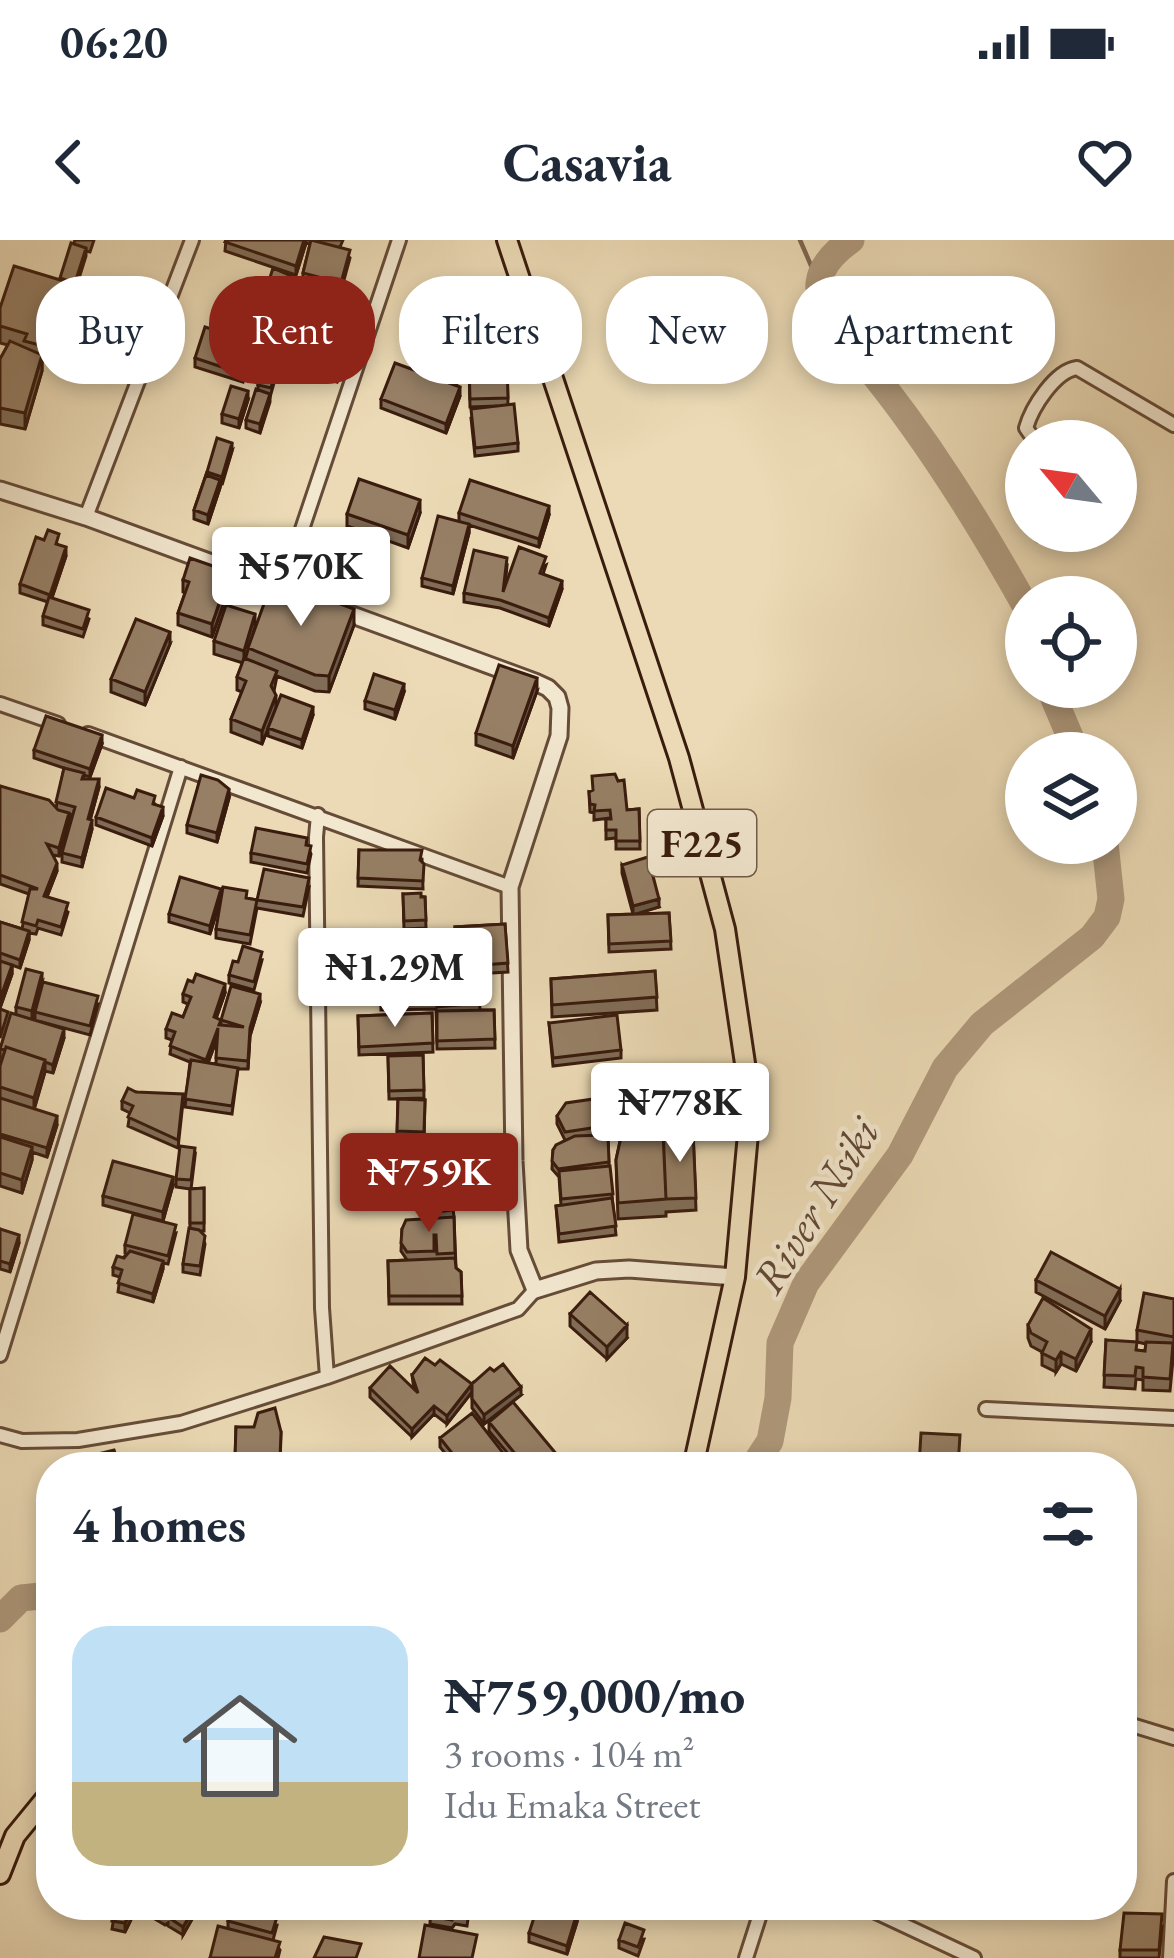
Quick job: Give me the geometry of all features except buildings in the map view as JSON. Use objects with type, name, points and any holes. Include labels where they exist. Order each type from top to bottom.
[{"type":"main road","name":"F225","points":[[507,240],[672,736],[725,928],[746,1070],[748,1134],[735,1277],[696,1452]]},
{"type":"main road","points":[[0,1874],[15,1837],[36,1811]]},
{"type":"street","points":[[86,517],[192,240]]},
{"type":"street","points":[[282,589],[398,240]]},
{"type":"street","points":[[1028,420],[1060,375],[1077,368],[1174,424]]},
{"type":"street","points":[[0,490],[303,597]]},
{"type":"street","points":[[324,604],[535,682],[557,697],[559,736],[511,887],[519,1250],[535,1290]]},
{"type":"street","points":[[0,704],[511,887]]},
{"type":"street","points":[[0,1355],[181,766]]},
{"type":"street","points":[[318,815],[322,1308],[327,1377]]},
{"type":"street","points":[[0,1435],[22,1442],[78,1440],[181,1423],[518,1309],[535,1290],[596,1271],[735,1277]]},
{"type":"street","points":[[986,1409],[1174,1418]]},
{"type":"street","points":[[1137,1727],[1174,1738]]},
{"type":"street","points":[[1170,1958],[1174,1881]]},
{"type":"street","points":[[746,1958],[759,1920]]},
{"type":"street","points":[[893,1920],[974,1958]]},
{"type":"waterway","points":[[800,240],[816,276]]},
{"type":"waterway","name":"River Nsiki","points":[[851,240],[820,276],[819,294],[827,315],[930,450],[1008,576]]},
{"type":"waterway","name":"River Nsiki","points":[[1058,708],[1068,732]]},
{"type":"waterway","name":"River Nsiki","points":[[763,1452],[770,1441],[778,1398],[780,1343],[806,1283],[900,1155],[945,1068],[982,1024],[1092,937],[1107,917],[1111,899],[1107,864]]},
{"type":"waterway","name":"River Nsiki","points":[[0,1619],[21,1598],[36,1596]]}]
